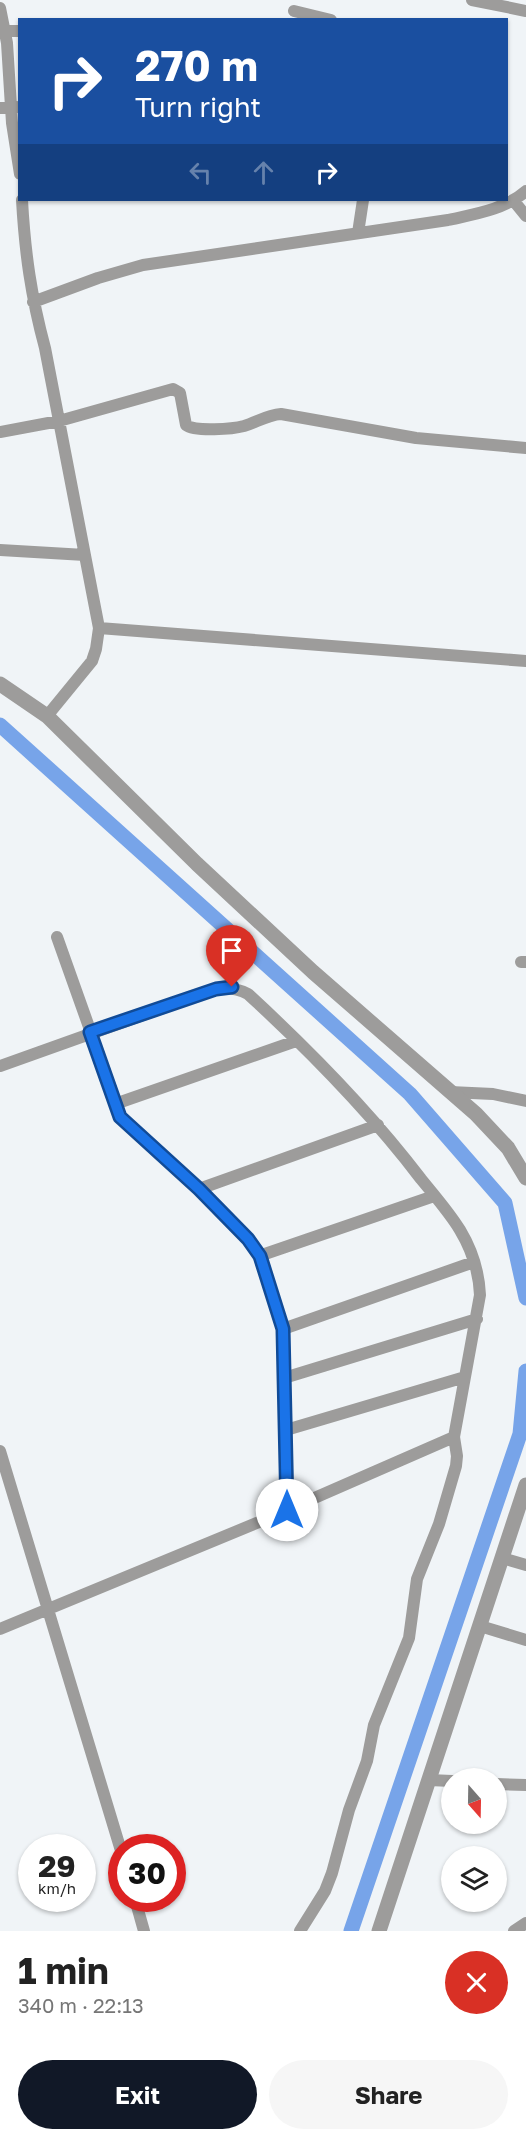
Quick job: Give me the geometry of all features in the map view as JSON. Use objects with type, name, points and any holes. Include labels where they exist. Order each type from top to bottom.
[{"type":"street","points":[[472,0],[526,11]]},
{"type":"street","points":[[0,8],[18,161]]},
{"type":"street","points":[[294,11],[323,18]]},
{"type":"street","points":[[4,40],[18,32]]},
{"type":"street","points":[[33,302],[98,278],[143,266],[448,220],[489,211],[526,191]]},
{"type":"street","points":[[513,200],[526,216]]},
{"type":"street","points":[[22,201],[25,259],[45,348],[99,628],[92,661],[47,716]]},
{"type":"street","points":[[358,233],[363,201]]},
{"type":"street","points":[[0,432],[59,421],[173,389],[180,393],[186,425],[194,429],[234,428],[271,415],[281,414],[416,438],[526,448]]},
{"type":"street","points":[[0,550],[85,555]]},
{"type":"street","points":[[99,628],[526,661]]},
{"type":"street","points":[[0,684],[47,716],[197,864],[313,972],[494,1131],[508,1148],[526,1178]]},
{"type":"street","points":[[57,937],[120,1117],[199,1189],[248,1239],[260,1256],[283,1329],[287,1510]]},
{"type":"street","points":[[0,1066],[90,1032],[216,989],[232,987],[248,994],[378,1125],[460,1231],[474,1262],[479,1277],[480,1295],[454,1437],[456,1466],[439,1524],[417,1579],[409,1638],[374,1725],[367,1761],[349,1810],[332,1873],[325,1891],[300,1931]]},
{"type":"street","points":[[115,1104],[296,1041]]},
{"type":"street","points":[[450,1092],[493,1094],[526,1101]]},
{"type":"street","points":[[199,1189],[378,1125]]},
{"type":"street","points":[[260,1256],[434,1196]]},
{"type":"street","points":[[283,1329],[474,1262]]},
{"type":"street","points":[[284,1378],[477,1319]]},
{"type":"street","points":[[286,1430],[465,1377]]},
{"type":"street","points":[[0,1629],[287,1510],[454,1437]]},
{"type":"street","points":[[0,1451],[116,1834]]},
{"type":"street","points":[[379,1931],[525,1490]]},
{"type":"street","points":[[502,1558],[526,1565]]},
{"type":"street","points":[[480,1626],[526,1640]]},
{"type":"street","points":[[429,1780],[441,1781]]},
{"type":"street","points":[[507,1784],[526,1785]]},
{"type":"street","points":[[139,1912],[144,1931]]},
{"type":"street","points":[[514,1931],[526,1923]]},
{"type":"waterway","points":[[0,725],[410,1094],[505,1203],[526,1298]]},
{"type":"waterway","points":[[351,1931],[520,1434],[526,1371]]},
{"type":"route","points":[[232,987],[216,989],[90,1032],[120,1117],[199,1189],[248,1239],[260,1256],[283,1329],[287,1510]]}]
